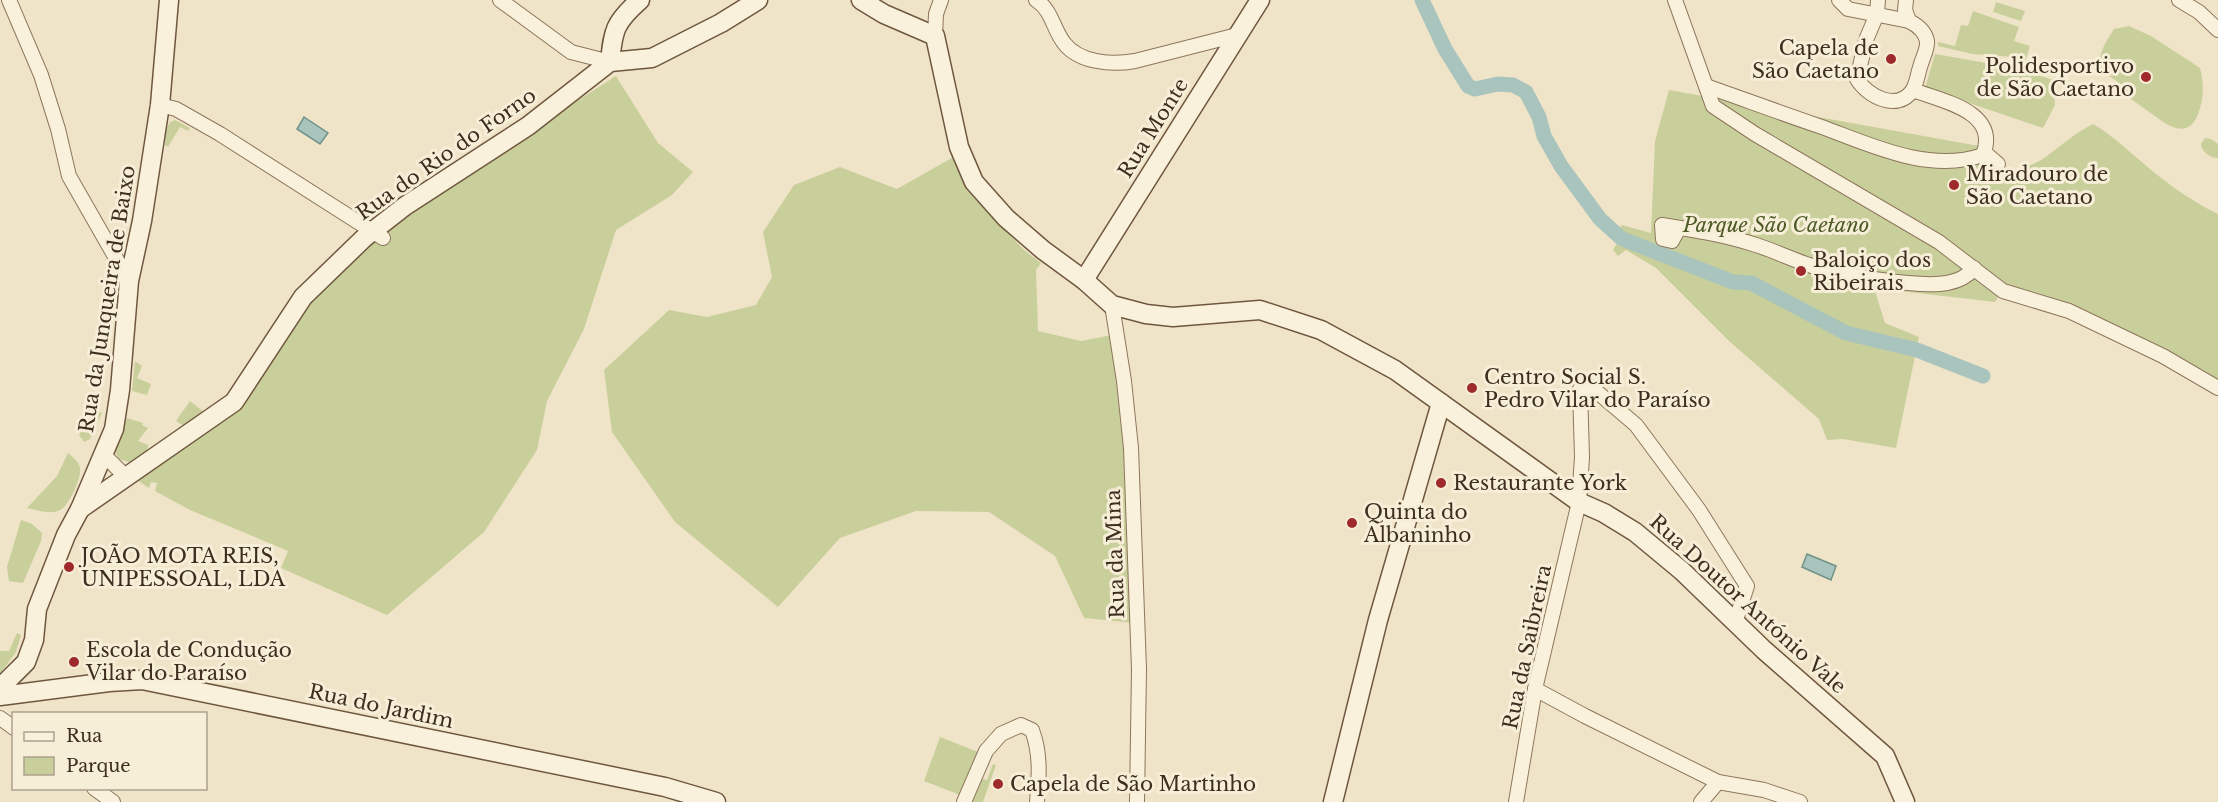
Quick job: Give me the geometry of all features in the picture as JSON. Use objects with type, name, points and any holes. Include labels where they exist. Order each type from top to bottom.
[{"type":"street","points":[[9,0],[41,75],[58,129],[69,176],[129,281]]},
{"type":"street","name":"Rua da Junqueira de Baixo","points":[[0,688],[26,662],[34,640],[37,609],[66,535],[114,429],[120,390],[129,281],[142,221],[160,105],[170,0]]},
{"type":"street","points":[[500,0],[571,52],[610,62],[652,58],[721,23],[758,0]]},
{"type":"street","points":[[610,62],[612,34],[623,15],[640,0]]},
{"type":"street","points":[[861,0],[884,14],[935,36],[936,14],[941,0]]},
{"type":"street","points":[[1036,0],[1044,6],[1064,43],[1072,51],[1102,62],[1119,64],[1135,61],[1237,35]]},
{"type":"street","name":"Rua Monte","points":[[1084,280],[1260,0]]},
{"type":"street","points":[[1675,0],[1713,106],[1755,134],[1939,242],[2002,291],[2069,311],[2163,356],[2218,388]]},
{"type":"street","points":[[1839,0],[1848,9],[1877,7],[1917,25],[1924,33],[1927,43],[1913,90],[1903,99],[1890,100],[1870,94],[1862,88],[1857,79],[1877,7]]},
{"type":"street","points":[[1906,0],[1905,10],[1908,21]]},
{"type":"street","points":[[2179,0],[2200,6],[2218,30]]},
{"type":"street","name":"Rua Doutor António Vale","points":[[935,36],[959,147],[974,182],[1006,218],[1112,305],[1160,316],[1187,317],[1260,310],[1274,313],[1321,330],[1395,370],[1580,502],[1604,513],[1635,532],[1682,571],[1736,623],[1885,756],[1905,802]]},
{"type":"street","name":"Rua do Rio do Forno","points":[[80,508],[234,402],[303,297],[377,235],[405,206],[528,126],[610,62]]},
{"type":"street","points":[[1706,86],[1879,149],[1928,160],[1970,160],[1983,155],[1986,146],[1983,128],[1972,112],[1913,90]]},
{"type":"street","points":[[160,105],[176,109],[220,134],[377,235]]},
{"type":"street","points":[[1984,152],[1998,164]]},
{"type":"street","points":[[1679,228],[1702,231],[1756,245],[1813,267],[1860,276],[1917,283],[1947,283],[1966,278],[1974,268]]},
{"type":"street","name":"Rua da Mina","points":[[1112,305],[1124,381],[1131,448],[1139,669],[1137,802]]},
{"type":"street","name":"Rua da Saibreira","points":[[1516,802],[1535,689],[1580,502],[1582,457],[1580,389],[1587,388],[1596,391],[1636,425],[1699,510],[1747,586],[1736,623]]},
{"type":"street","points":[[1333,802],[1378,620],[1441,403]]},
{"type":"street","points":[[104,455],[125,476]]},
{"type":"street","name":"Rua do Jardim","points":[[0,696],[142,680],[665,787],[716,802]]},
{"type":"street","points":[[1535,689],[1718,782],[1764,789],[1800,802]]},
{"type":"street","points":[[964,802],[986,751],[1001,734],[1021,725],[1032,730],[1038,747],[1040,774],[1037,802]]},
{"type":"street","points":[[1701,802],[1718,782]]},
{"type":"street","points":[[95,790],[113,802]]},
{"type":"green space","points":[[1996,2],[2025,11],[2021,21],[1993,12]]},
{"type":"green space","points":[[1973,11],[2019,27],[2014,41],[2030,46],[2025,62],[2013,57],[1972,54],[1938,46],[1938,42],[1955,46],[1961,25],[1968,26]]},
{"type":"green space","points":[[2129,26],[2151,36],[2200,68],[2203,85],[2201,103],[2193,123],[2187,128],[2180,129],[2166,124],[2115,87],[2118,82],[2103,72],[2101,73],[2102,50],[2107,40],[2114,29]]},
{"type":"green space","points":[[1935,54],[2015,68],[2053,80],[2055,105],[2043,128],[1925,88]]},
{"type":"green space","points":[[616,76],[658,143],[693,172],[672,195],[616,230],[584,329],[547,401],[537,450],[484,532],[387,615],[281,568],[288,551],[190,510],[155,491],[157,483],[151,482],[149,488],[137,480],[154,464],[238,409],[247,400],[306,303],[385,230],[498,151]]},
{"type":"green space","name":"Parque São Caetano","points":[[1669,90],[1979,146],[2004,182],[2013,173],[2041,160],[2093,124],[2176,189],[2218,214],[2218,388],[2162,356],[2002,291],[1995,302],[1874,288],[1885,323],[1919,337],[1896,448],[1843,439],[1827,440],[1819,419],[1730,342],[1656,268],[1626,250],[1618,256],[1613,250],[1617,243],[1613,238],[1622,225],[1651,233],[1655,141]]},
{"type":"green space","points":[[175,120],[190,128],[188,131],[180,127],[168,147],[165,145],[166,130],[170,122]]},
{"type":"green space","points":[[2205,138],[2218,144],[2218,158],[2210,156],[2203,149],[2201,144]]},
{"type":"green space","points":[[957,155],[966,189],[1024,250],[1041,263],[1036,270],[1038,331],[1081,341],[1112,335],[1122,404],[1135,623],[1084,618],[1055,556],[989,512],[916,511],[840,538],[778,607],[675,522],[612,432],[604,370],[669,310],[707,317],[756,305],[772,277],[763,232],[794,185],[840,167],[897,189]]},
{"type":"green space","points":[[135,361],[142,366],[137,378],[151,384],[147,395],[132,391]]},
{"type":"green space","points":[[190,401],[204,412],[184,426],[176,421]]},
{"type":"green space","points":[[91,408],[102,413],[90,439],[84,442],[79,435]]},
{"type":"green space","points":[[127,418],[143,423],[142,425],[148,428],[138,441],[148,445],[147,453],[132,463],[119,459],[114,450]]},
{"type":"green space","points":[[68,453],[78,463],[80,472],[77,484],[67,503],[60,510],[52,512],[27,508],[57,476]]},
{"type":"green space","points":[[21,520],[32,524],[42,533],[41,541],[23,583],[9,581],[7,567]]},
{"type":"green space","points":[[17,633],[21,635],[16,652],[0,674],[0,651],[9,651]]},
{"type":"green space","points":[[940,737],[978,752],[960,795],[924,781]]},
{"type":"green space","points":[[993,764],[996,765],[983,802],[967,802],[977,777],[987,780]]},
{"type":"water","points":[[304,117],[328,133],[320,144],[297,129]]},
{"type":"water","points":[[1807,554],[1836,566],[1831,580],[1802,567]]},
{"type":"waterway","points":[[1422,0],[1445,49],[1468,86],[1475,89],[1498,84],[1513,85],[1526,92],[1539,117],[1544,136],[1561,166],[1600,219],[1621,238],[1733,282],[1751,283],[1846,333],[1917,350],[1983,376]]},
{"type":"place","name":"Capela de São Caetano","points":[[1891,59]]},
{"type":"place","name":"Polidesportivo de São Caetano","points":[[2146,77]]},
{"type":"place","name":"Miradouro de São Caetano","points":[[1954,185]]},
{"type":"place","name":"Baloiço dos Ribeirais","points":[[1801,271]]},
{"type":"place","name":"Centro Social S. Pedro Vilar do Paraíso","points":[[1472,388]]},
{"type":"place","name":"Restaurante York","points":[[1441,483]]},
{"type":"place","name":"Quinta do Albaninho","points":[[1352,523]]},
{"type":"place","name":"JOÃO MOTA REIS, UNIPESSOAL, LDA","points":[[69,567]]},
{"type":"place","name":"Escola de Condução Vilar do Paraíso","points":[[74,662]]},
{"type":"place","name":"Capela de São Martinho","points":[[998,784]]}]
